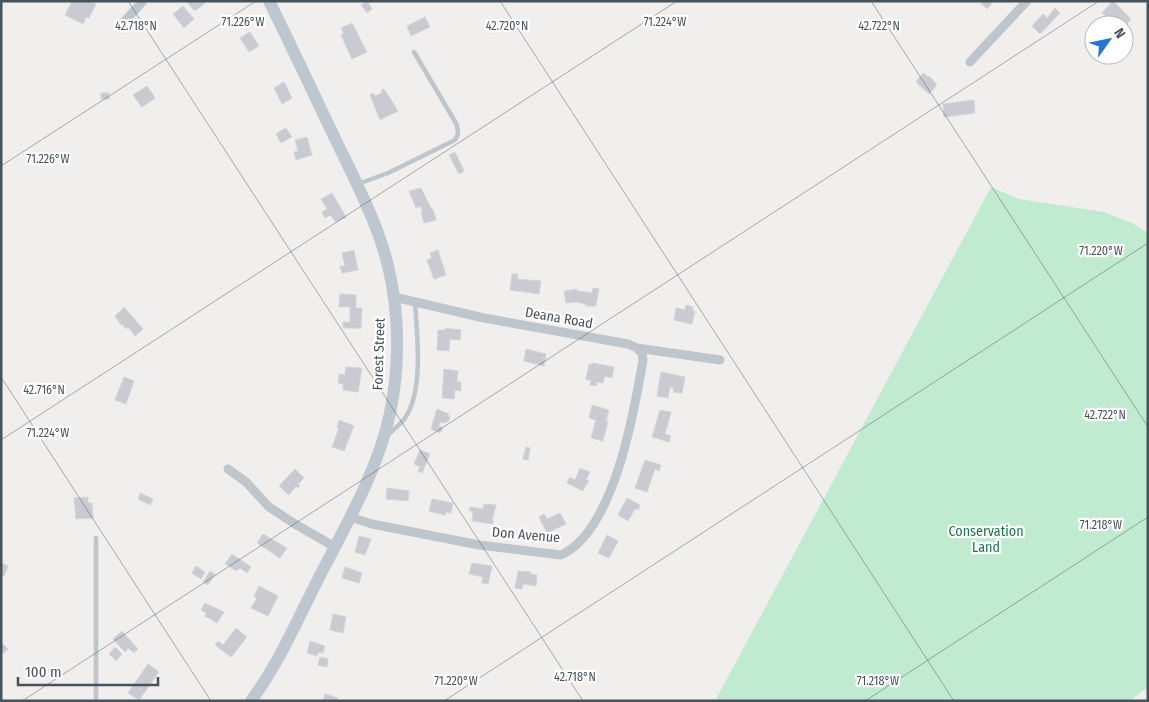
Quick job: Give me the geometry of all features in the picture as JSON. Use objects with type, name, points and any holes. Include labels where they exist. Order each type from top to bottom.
[{"type":"street","points":[[124,22],[143,1]]},
{"type":"street","name":"Forest Street","points":[[251,701],[278,656],[335,547],[371,472],[390,414],[396,364],[394,297],[380,237],[269,1]]},
{"type":"street","points":[[970,62],[1028,1]]},
{"type":"street","name":"Deana Road","points":[[394,297],[484,318],[628,344],[637,348],[720,360]]},
{"type":"street","name":"Don Avenue","points":[[350,517],[372,524],[479,545],[561,555],[572,550],[583,538],[604,504],[619,468],[628,436],[643,360],[642,353],[637,348]]},
{"type":"street","points":[[228,468],[246,482],[269,507],[335,547]]},
{"type":"lane","points":[[356,184],[388,174],[421,158],[455,140],[458,134],[457,125],[414,52]]},
{"type":"lane","points":[[382,440],[405,418],[415,394],[417,369],[415,302]]},
{"type":"lane","points":[[96,538],[96,701]]},
{"type":"green space","name":"Conservation Land","points":[[991,187],[1019,199],[1104,212],[1132,223],[1148,233],[1148,687],[1129,701],[715,701]]},
{"type":"building","points":[[72,1],[90,1],[96,4],[89,18],[86,17],[83,24],[65,15]]},
{"type":"building","points":[[186,1],[204,1],[205,3],[195,11]]},
{"type":"building","points":[[367,1],[372,9],[367,13],[361,5]]},
{"type":"building","points":[[979,1],[994,1],[987,9]]},
{"type":"building","points":[[1113,1],[1127,15],[1104,15],[1102,13]]},
{"type":"building","points":[[183,6],[194,19],[184,28],[173,14]]},
{"type":"building","points":[[1055,8],[1060,13],[1040,34],[1032,26],[1043,14],[1047,18]]},
{"type":"building","points":[[425,17],[430,27],[411,36],[407,26]]},
{"type":"building","points":[[352,23],[367,52],[352,59],[341,35],[344,33],[341,28]]},
{"type":"building","points":[[250,32],[259,46],[249,52],[240,38]]},
{"type":"building","points":[[923,73],[929,76],[937,85],[929,94],[916,82]]},
{"type":"building","points":[[284,82],[292,98],[282,104],[274,88]]},
{"type":"building","points":[[147,86],[155,98],[142,107],[133,95]]},
{"type":"building","points":[[384,89],[398,111],[380,120],[370,95],[373,93],[375,96],[382,93],[381,90]]},
{"type":"building","points":[[101,93],[109,93],[109,99],[101,99]]},
{"type":"building","points":[[974,100],[975,113],[944,117],[943,104]]},
{"type":"building","points":[[286,128],[292,137],[281,143],[276,134]]},
{"type":"building","points":[[307,137],[312,155],[296,160],[294,152],[298,151],[295,140]]},
{"type":"building","points":[[455,152],[464,171],[459,174],[449,155]]},
{"type":"building","points":[[421,188],[433,209],[436,220],[424,223],[421,212],[423,212],[420,206],[416,208],[409,191]]},
{"type":"building","points":[[332,193],[346,217],[336,222],[330,215],[325,218],[322,212],[327,209],[321,199]]},
{"type":"building","points":[[354,250],[358,270],[342,273],[340,266],[345,266],[342,253]]},
{"type":"building","points":[[438,250],[446,275],[434,279],[427,260],[432,258],[430,253]]},
{"type":"building","points":[[512,274],[518,274],[517,279],[541,281],[539,294],[510,290]]},
{"type":"building","points":[[593,288],[599,289],[596,306],[585,306],[586,304],[576,302],[566,303],[564,291],[577,289],[577,291],[592,293]]},
{"type":"building","points":[[340,294],[356,295],[356,308],[362,308],[361,328],[343,328],[343,322],[350,322],[350,307],[339,307]]},
{"type":"building","points":[[686,305],[693,307],[692,311],[695,311],[692,324],[674,320],[676,308],[685,310]]},
{"type":"building","points":[[124,307],[143,329],[135,336],[128,327],[126,329],[121,325],[115,316]]},
{"type":"building","points":[[446,328],[461,330],[460,340],[450,339],[449,351],[437,350],[438,330],[445,330]]},
{"type":"building","points":[[526,349],[546,354],[544,366],[524,361]]},
{"type":"building","points":[[592,363],[614,367],[612,378],[605,376],[603,383],[597,382],[596,386],[590,385],[591,380],[586,380],[589,364],[591,365]]},
{"type":"building","points":[[346,367],[362,368],[358,392],[343,390],[343,384],[338,383],[339,374],[345,375]]},
{"type":"building","points":[[444,369],[458,371],[457,382],[461,382],[461,391],[455,390],[454,399],[442,398]]},
{"type":"building","points":[[661,372],[685,377],[682,393],[673,392],[674,388],[670,387],[668,398],[657,396]]},
{"type":"building","points":[[124,377],[134,381],[126,404],[115,400]]},
{"type":"building","points":[[592,405],[609,410],[603,441],[591,438],[596,420],[589,418]]},
{"type":"building","points":[[437,409],[449,414],[448,416],[450,417],[448,422],[440,422],[439,426],[443,428],[440,433],[431,429]]},
{"type":"building","points":[[660,410],[671,412],[665,434],[671,436],[669,442],[652,437]]},
{"type":"building","points":[[339,420],[354,426],[344,451],[332,447],[339,428],[337,428]]},
{"type":"building","points":[[526,447],[530,448],[528,460],[523,459]]},
{"type":"building","points":[[420,450],[430,454],[422,473],[418,471],[420,467],[414,464]]},
{"type":"building","points":[[645,460],[661,465],[659,471],[655,469],[647,492],[635,488]]},
{"type":"building","points":[[580,468],[590,472],[586,480],[589,481],[583,491],[567,483],[570,477],[575,480]]},
{"type":"building","points":[[295,469],[304,478],[298,484],[300,486],[298,488],[296,486],[289,495],[279,486]]},
{"type":"building","points":[[387,488],[409,491],[408,501],[386,499]]},
{"type":"building","points":[[140,493],[153,499],[150,505],[138,499]]},
{"type":"building","points":[[88,497],[88,503],[92,503],[93,518],[76,519],[74,498]]},
{"type":"building","points":[[627,498],[640,505],[638,510],[635,509],[628,521],[618,515]]},
{"type":"building","points":[[432,499],[453,503],[451,513],[446,512],[445,515],[429,511]]},
{"type":"building","points":[[484,504],[496,505],[492,520],[493,524],[472,521],[473,511],[469,511],[470,507],[483,509]]},
{"type":"building","points":[[560,513],[566,524],[547,533],[539,517],[544,514],[547,519]]},
{"type":"building","points":[[263,534],[287,548],[280,558],[257,543]]},
{"type":"building","points":[[607,535],[618,541],[609,558],[598,553]]},
{"type":"building","points":[[359,536],[371,539],[365,555],[355,552]]},
{"type":"building","points":[[232,554],[251,567],[247,573],[240,568],[237,571],[225,564]]},
{"type":"building","points":[[1,563],[8,566],[4,576],[1,575]]},
{"type":"building","points":[[472,563],[492,566],[488,584],[482,583],[483,577],[469,574]]},
{"type":"building","points":[[196,566],[205,572],[201,579],[192,573]]},
{"type":"building","points":[[345,567],[362,573],[359,583],[342,578]]},
{"type":"building","points":[[210,571],[215,574],[208,585],[203,582]]},
{"type":"building","points":[[518,571],[531,572],[530,574],[537,575],[536,586],[523,584],[522,589],[515,588]]},
{"type":"building","points":[[259,586],[278,596],[268,616],[251,608],[257,598],[254,596]]},
{"type":"building","points":[[205,603],[224,612],[217,623],[205,616],[206,613],[201,610]]},
{"type":"building","points":[[333,614],[346,617],[343,633],[330,630]]},
{"type":"building","points":[[236,628],[247,637],[231,657],[215,645],[218,641],[223,645]]},
{"type":"building","points":[[122,631],[138,649],[134,653],[128,648],[125,652],[113,639]]},
{"type":"building","points":[[310,641],[325,646],[323,653],[319,652],[317,656],[307,653]]},
{"type":"building","points":[[1,642],[8,649],[1,655]]},
{"type":"building","points":[[115,647],[122,654],[116,661],[109,654]]},
{"type":"building","points":[[320,657],[328,659],[327,667],[318,665]]},
{"type":"building","points":[[148,664],[159,672],[139,700],[128,693]]},
{"type":"building","points":[[325,694],[338,698],[337,701],[323,701]]}]
